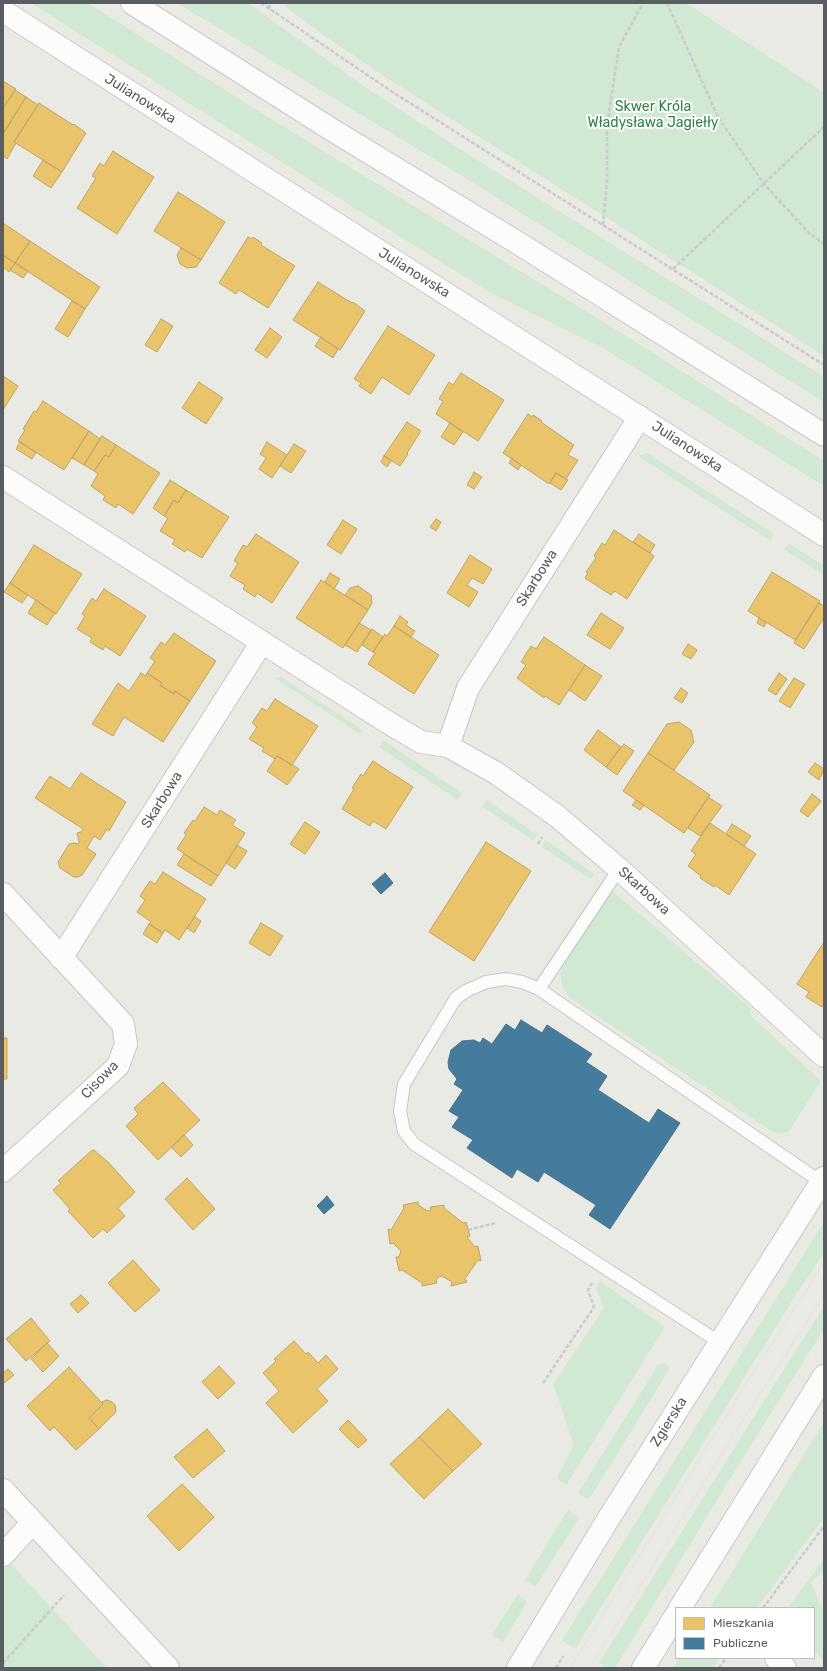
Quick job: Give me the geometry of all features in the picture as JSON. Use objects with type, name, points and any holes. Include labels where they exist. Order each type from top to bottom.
[{"type":"main road","points":[[132,3],[329,128],[518,243],[824,435]]},
{"type":"main road","name":"Julianowska","points":[[3,11],[824,535]]},
{"type":"main road","name":"Skarbowa","points":[[448,746],[468,688],[640,417]]},
{"type":"main road","name":"Skarbowa","points":[[3,477],[384,720],[421,742],[448,746],[496,773],[557,816],[619,868],[824,1056]]},
{"type":"main road","name":"Skarbowa","points":[[61,958],[262,642]]},
{"type":"main road","name":"Cisowa","points":[[3,894],[123,1024],[126,1044],[118,1066],[3,1171]]},
{"type":"main road","name":"Zgierska","points":[[518,1668],[720,1342],[823,1180]]},
{"type":"main road","points":[[681,1607],[824,1376]]},
{"type":"main road","points":[[3,1490],[168,1668]]},
{"type":"main road","points":[[3,1555],[33,1522]]},
{"type":"main road","points":[[643,1668],[675,1617]]},
{"type":"main road","points":[[777,1659],[785,1668]]},
{"type":"lane","points":[[539,989],[619,868]]},
{"type":"lane","points":[[720,1342],[414,1144],[404,1131],[400,1110],[404,1084],[456,998],[466,991],[486,982],[506,979],[522,982],[539,989],[823,1180]]},
{"type":"path","points":[[261,3],[394,93],[824,365]]},
{"type":"path","points":[[269,9],[270,3]]},
{"type":"path","points":[[603,225],[607,182],[607,126],[619,47],[643,3]]},
{"type":"path","points":[[667,3],[718,117],[764,184],[808,233],[824,244]]},
{"type":"path","points":[[673,269],[824,127]]},
{"type":"path","points":[[543,1383],[594,1307],[588,1290],[602,1266]]},
{"type":"path","points":[[764,1607],[824,1526]]},
{"type":"path","points":[[3,1663],[82,1575]]},
{"type":"path","points":[[556,1668],[563,1656]]},
{"type":"path","points":[[719,1668],[725,1659]]},
{"type":"green space","points":[[31,3],[88,3],[258,111],[615,329],[824,461],[824,486],[603,348],[481,287]]},
{"type":"green space","points":[[177,3],[248,3],[365,87],[460,149],[824,377],[824,402],[467,179]]},
{"type":"green space","name":"Skwer Króla Władysława Jagiełły","points":[[281,3],[686,3],[824,93],[824,356],[390,80],[319,32]]},
{"type":"green space","points":[[647,453],[773,533],[771,541],[638,456]]},
{"type":"green space","points":[[790,544],[824,566],[824,575],[784,549]]},
{"type":"green space","points":[[281,677],[363,730],[360,734],[275,678]]},
{"type":"green space","points":[[383,740],[462,793],[458,800],[379,747]]},
{"type":"green space","points":[[487,800],[537,835],[534,841],[482,806]]},
{"type":"green space","points":[[546,840],[594,874],[591,879],[542,847]]},
{"type":"green space","points":[[611,890],[752,1009],[749,1014],[821,1081],[789,1131],[781,1134],[773,1132],[570,998],[562,986],[560,971]]},
{"type":"green space","points":[[824,1222],[824,1253],[797,1293],[575,1649],[562,1640]]},
{"type":"green space","points":[[600,1281],[665,1327],[566,1485],[557,1478],[574,1445],[553,1384],[604,1308],[596,1288]]},
{"type":"green space","points":[[824,1306],[824,1329],[747,1451],[615,1668],[607,1668],[599,1663]]},
{"type":"green space","points":[[664,1363],[670,1368],[590,1498],[585,1498],[578,1493],[659,1364]]},
{"type":"green space","points":[[824,1422],[824,1517],[758,1607],[711,1607]]},
{"type":"green space","points":[[568,1510],[579,1518],[536,1586],[525,1580]]},
{"type":"green space","points":[[824,1559],[824,1570],[811,1583],[824,1613],[823,1660],[815,1651],[815,1607],[789,1607]]},
{"type":"green space","points":[[10,1563],[107,1668],[3,1668],[3,1571]]},
{"type":"green space","points":[[518,1594],[527,1602],[503,1642],[492,1635]]},
{"type":"green space","points":[[678,1659],[719,1659],[712,1668],[673,1668]]},
{"type":"building: Mieszkania","points":[[3,81],[16,89],[3,108]]},
{"type":"building: Mieszkania","points":[[15,90],[26,97],[3,134],[3,108]]},
{"type":"building: Mieszkania","points":[[26,97],[38,105],[14,142],[16,143],[7,159],[3,156],[3,134]]},
{"type":"building: Mieszkania","points":[[39,103],[86,133],[62,172],[14,142]]},
{"type":"building: Mieszkania","points":[[113,151],[154,177],[117,234],[77,208],[96,178],[92,176],[100,163],[104,166]]},
{"type":"building: Mieszkania","points":[[43,160],[62,172],[51,188],[33,176]]},
{"type":"building: Mieszkania","points":[[178,192],[225,222],[201,260],[154,231]]},
{"type":"building: Mieszkania","points":[[3,223],[30,241],[15,263],[3,255]]},
{"type":"building: Mieszkania","points":[[248,237],[252,239],[253,237],[262,243],[261,245],[295,266],[268,308],[239,290],[236,294],[219,283]]},
{"type":"building: Mieszkania","points":[[30,241],[100,287],[85,309],[15,263]]},
{"type":"building: Mieszkania","points":[[181,248],[201,260],[196,267],[187,268],[180,264],[177,255]]},
{"type":"building: Mieszkania","points":[[3,255],[15,263],[9,272],[3,267]]},
{"type":"building: Mieszkania","points":[[15,263],[28,271],[23,278],[10,270]]},
{"type":"building: Mieszkania","points":[[318,282],[352,303],[353,302],[365,311],[340,350],[293,320]]},
{"type":"building: Mieszkania","points":[[72,301],[85,309],[68,337],[55,329]]},
{"type":"building: Mieszkania","points":[[161,319],[173,326],[157,352],[145,345]]},
{"type":"building: Mieszkania","points":[[388,326],[435,355],[409,395],[382,377],[371,394],[359,386],[361,383],[354,379]]},
{"type":"building: Mieszkania","points":[[270,328],[282,337],[267,358],[255,350]]},
{"type":"building: Mieszkania","points":[[321,337],[338,349],[333,358],[315,346]]},
{"type":"building: Mieszkania","points":[[461,373],[504,400],[478,441],[436,414],[443,401],[439,399],[449,382],[453,385]]},
{"type":"building: Mieszkania","points":[[3,376],[18,386],[3,410]]},
{"type":"building: Mieszkania","points":[[199,382],[223,398],[206,424],[182,408]]},
{"type":"building: Mieszkania","points":[[43,401],[89,431],[64,470],[18,441],[25,430],[23,429],[34,411],[36,412]]},
{"type":"building: Mieszkania","points":[[528,414],[532,417],[533,415],[542,421],[541,422],[574,445],[568,455],[578,460],[566,479],[556,473],[549,484],[503,453]]},
{"type":"building: Mieszkania","points":[[407,422],[421,431],[400,466],[384,456]]},
{"type":"building: Mieszkania","points":[[450,423],[463,432],[454,445],[441,437]]},
{"type":"building: Mieszkania","points":[[89,431],[100,439],[84,465],[72,458]]},
{"type":"building: Mieszkania","points":[[102,436],[116,445],[109,457],[105,455],[94,471],[84,465]]},
{"type":"building: Mieszkania","points":[[20,442],[36,452],[32,459],[16,449]]},
{"type":"building: Mieszkania","points":[[267,442],[287,455],[272,478],[259,469],[266,458],[260,454]]},
{"type":"building: Mieszkania","points":[[294,444],[306,451],[291,473],[280,466]]},
{"type":"building: Mieszkania","points":[[116,445],[160,473],[133,514],[118,504],[116,508],[103,500],[105,496],[91,486],[98,474],[94,471],[105,455],[109,457]]},
{"type":"building: Mieszkania","points":[[384,456],[391,461],[387,467],[381,462]]},
{"type":"building: Mieszkania","points":[[512,458],[521,465],[518,470],[509,463]]},
{"type":"building: Mieszkania","points":[[474,472],[482,477],[474,489],[467,485]]},
{"type":"building: Mieszkania","points":[[556,473],[568,480],[561,490],[550,483]]},
{"type":"building: Mieszkania","points":[[170,480],[186,490],[178,503],[174,500],[164,516],[153,508]]},
{"type":"building: Mieszkania","points":[[186,490],[229,517],[202,558],[187,549],[185,552],[172,544],[175,540],[160,531],[168,518],[164,516],[174,500],[178,503]]},
{"type":"building: Mieszkania","points":[[436,519],[441,522],[436,531],[430,527]]},
{"type":"building: Mieszkania","points":[[343,520],[357,529],[341,554],[327,545]]},
{"type":"building: Mieszkania","points":[[614,530],[654,556],[627,599],[615,591],[611,595],[585,578],[588,573],[586,572],[596,558],[594,556],[602,543],[605,545]]},
{"type":"building: Mieszkania","points":[[256,534],[299,562],[272,603],[257,593],[255,597],[243,589],[245,585],[230,576],[238,563],[234,561],[243,545],[247,547]]},
{"type":"building: Mieszkania","points":[[639,534],[655,545],[650,553],[633,542]]},
{"type":"building: Mieszkania","points":[[34,545],[82,574],[56,614],[10,583]]},
{"type":"building: Mieszkania","points":[[470,555],[492,569],[483,584],[472,578],[467,585],[478,592],[469,607],[447,593]]},
{"type":"building: Mieszkania","points":[[772,572],[820,601],[795,640],[748,611]]},
{"type":"building: Mieszkania","points":[[330,573],[340,579],[334,589],[325,582]]},
{"type":"building: Mieszkania","points":[[321,580],[368,610],[343,648],[296,618]]},
{"type":"building: Mieszkania","points":[[10,583],[28,595],[22,603],[4,592]]},
{"type":"building: Mieszkania","points":[[358,586],[371,595],[372,603],[368,610],[345,595],[350,588]]},
{"type":"building: Mieszkania","points":[[104,589],[146,616],[120,656],[105,646],[103,650],[90,642],[92,638],[77,629],[85,616],[82,614],[92,598],[96,601]]},
{"type":"building: Mieszkania","points":[[36,600],[55,613],[47,625],[28,613]]},
{"type":"building: Mieszkania","points":[[819,603],[824,606],[824,618],[804,649],[794,643]]},
{"type":"building: Mieszkania","points":[[601,613],[624,628],[610,649],[587,635]]},
{"type":"building: Mieszkania","points":[[400,616],[408,622],[406,625],[415,631],[411,637],[394,626]]},
{"type":"building: Mieszkania","points":[[759,618],[766,623],[764,627],[757,623]]},
{"type":"building: Mieszkania","points":[[359,623],[371,630],[357,652],[345,645]]},
{"type":"building: Mieszkania","points":[[394,626],[439,655],[414,694],[368,664],[375,653],[373,652],[385,634],[387,636]]},
{"type":"building: Mieszkania","points":[[372,629],[383,637],[373,652],[362,645]]},
{"type":"building: Mieszkania","points":[[174,633],[216,661],[190,701],[175,691],[174,694],[160,685],[162,683],[147,673],[155,661],[150,658],[161,642],[165,645]]},
{"type":"building: Mieszkania","points":[[544,637],[585,665],[559,705],[545,696],[544,698],[517,678],[526,665],[521,662],[531,646],[536,649]]},
{"type":"building: Mieszkania","points":[[688,644],[697,650],[691,659],[682,654]]},
{"type":"building: Mieszkania","points":[[585,665],[602,676],[585,701],[569,690]]},
{"type":"building: Mieszkania","points":[[141,673],[146,676],[147,673],[162,683],[160,685],[174,694],[175,691],[190,701],[163,742],[124,717],[113,736],[92,724],[118,683],[129,691]]},
{"type":"building: Mieszkania","points":[[779,673],[787,679],[776,695],[768,690]]},
{"type":"building: Mieszkania","points":[[794,678],[805,684],[790,708],[779,701]]},
{"type":"building: Mieszkania","points":[[681,688],[688,693],[682,703],[674,698]]},
{"type":"building: Mieszkania","points":[[275,699],[318,726],[292,765],[277,756],[275,759],[262,751],[264,748],[249,739],[257,727],[252,723],[262,708],[267,711]]},
{"type":"building: Mieszkania","points":[[679,722],[691,730],[694,742],[674,770],[648,753],[667,724]]},
{"type":"building: Mieszkania","points":[[598,730],[621,747],[606,767],[584,750]]},
{"type":"building: Mieszkania","points":[[624,744],[634,751],[617,775],[606,767]]},
{"type":"building: Mieszkania","points":[[648,753],[710,795],[684,833],[623,791]]},
{"type":"building: Mieszkania","points":[[277,756],[299,769],[287,785],[267,771]]},
{"type":"building: Mieszkania","points":[[373,761],[413,787],[386,829],[373,821],[370,826],[342,809],[354,789],[352,788],[361,774],[363,776]]},
{"type":"building: Mieszkania","points":[[815,763],[824,769],[819,780],[808,772]]},
{"type":"building: Mieszkania","points":[[81,773],[126,802],[109,831],[107,829],[100,840],[94,836],[87,848],[96,854],[82,875],[74,877],[60,868],[58,862],[69,844],[78,844],[77,833],[81,832],[83,829],[35,798],[50,776],[70,789]]},
{"type":"building: Mieszkania","points":[[812,794],[821,801],[808,817],[800,811]]},
{"type":"building: Mieszkania","points":[[708,797],[722,806],[700,836],[688,828]]},
{"type":"building: Mieszkania","points":[[636,800],[644,805],[640,810],[632,805]]},
{"type":"building: Mieszkania","points":[[204,807],[217,815],[220,810],[236,820],[232,825],[245,833],[218,876],[177,849],[186,835],[184,833],[193,820],[195,821]]},
{"type":"building: Mieszkania","points":[[305,822],[320,832],[305,854],[290,844]]},
{"type":"building: Mieszkania","points":[[710,823],[756,854],[729,895],[715,885],[714,887],[700,878],[701,876],[688,866],[696,854],[691,851]]},
{"type":"building: Mieszkania","points":[[732,824],[751,836],[744,846],[726,834]]},
{"type":"building: Mieszkania","points":[[486,842],[531,871],[474,961],[429,932]]},
{"type":"building: Mieszkania","points":[[237,845],[247,851],[235,869],[226,863]]},
{"type":"building: Mieszkania","points":[[184,854],[218,876],[211,886],[177,865]]},
{"type":"building: Mieszkania","points":[[163,872],[206,899],[179,940],[165,930],[163,933],[149,924],[151,922],[137,912],[145,900],[140,896],[150,881],[155,884]]},
{"type":"building: Mieszkania","points":[[195,917],[201,921],[194,933],[187,928]]},
{"type":"building: Mieszkania","points":[[261,923],[283,936],[270,956],[249,943]]},
{"type":"building: Mieszkania","points":[[149,924],[163,933],[157,943],[143,934]]},
{"type":"building: Mieszkania","points":[[824,942],[824,1003],[822,1007],[806,997],[809,992],[797,984]]},
{"type":"building: Mieszkania","points":[[3,1038],[7,1038],[7,1079],[3,1079]]},
{"type":"building: Mieszkania","points":[[163,1082],[200,1120],[158,1160],[126,1126],[138,1114],[134,1108]]},
{"type":"building: Mieszkania","points":[[184,1135],[193,1145],[181,1157],[171,1147]]},
{"type":"building: Mieszkania","points":[[94,1150],[109,1163],[135,1192],[118,1208],[125,1216],[107,1233],[103,1229],[93,1238],[68,1211],[70,1209],[53,1190],[61,1183],[58,1181]]},
{"type":"building: Mieszkania","points":[[187,1178],[215,1209],[193,1230],[165,1199]]},
{"type":"building: Mieszkania","points":[[418,1202],[418,1205],[428,1211],[431,1210],[430,1207],[444,1205],[444,1208],[463,1223],[466,1222],[470,1236],[467,1237],[475,1247],[478,1246],[481,1261],[478,1260],[464,1280],[467,1282],[451,1286],[452,1282],[442,1276],[436,1280],[437,1283],[422,1286],[422,1283],[402,1270],[399,1271],[396,1257],[399,1257],[401,1251],[393,1243],[390,1244],[388,1229],[391,1230],[404,1208],[403,1205]]},
{"type":"building: Mieszkania","points":[[133,1260],[160,1290],[135,1312],[108,1283]]},
{"type":"building: Mieszkania","points":[[81,1295],[89,1303],[78,1313],[70,1304]]},
{"type":"building: Mieszkania","points":[[31,1318],[50,1341],[26,1361],[6,1339]]},
{"type":"building: Mieszkania","points":[[294,1341],[306,1354],[308,1352],[318,1363],[326,1355],[338,1369],[317,1389],[328,1401],[293,1433],[266,1403],[279,1391],[263,1373],[276,1361],[274,1359]]},
{"type":"building: Mieszkania","points":[[47,1343],[59,1356],[43,1372],[31,1359]]},
{"type":"building: Mieszkania","points":[[219,1366],[235,1383],[218,1399],[202,1382]]},
{"type":"building: Mieszkania","points":[[69,1367],[103,1404],[89,1418],[99,1429],[76,1450],[54,1427],[50,1431],[27,1406]]},
{"type":"building: Mieszkania","points":[[8,1369],[14,1375],[3,1384],[3,1373]]},
{"type":"building: Mieszkania","points":[[107,1400],[115,1405],[116,1412],[99,1429],[89,1418],[103,1404],[102,1402]]},
{"type":"building: Mieszkania","points":[[448,1409],[482,1444],[453,1471],[419,1437]]},
{"type":"building: Mieszkania","points":[[348,1420],[367,1440],[358,1448],[339,1429]]},
{"type":"building: Mieszkania","points":[[207,1429],[225,1451],[193,1478],[174,1457]]},
{"type":"building: Mieszkania","points":[[419,1437],[453,1471],[424,1499],[390,1464]]},
{"type":"building: Mieszkania","points":[[182,1484],[214,1517],[179,1551],[147,1516]]},
{"type":"building: Publiczne","points":[[385,873],[393,883],[381,894],[372,884]]},
{"type":"building: Publiczne","points":[[521,1020],[542,1033],[547,1025],[592,1054],[586,1062],[607,1076],[598,1090],[649,1123],[658,1109],[680,1123],[610,1229],[589,1215],[596,1205],[544,1172],[538,1182],[517,1169],[512,1178],[467,1148],[473,1140],[452,1127],[459,1117],[449,1111],[463,1090],[454,1084],[457,1079],[449,1069],[448,1062],[451,1050],[462,1041],[474,1040],[480,1043],[483,1038],[492,1044],[506,1024],[515,1030]]},
{"type":"building: Publiczne","points":[[327,1196],[334,1205],[324,1214],[317,1206]]},
{"type":"tram line","points":[[570,1668],[756,1368],[824,1263]]},
{"type":"tram line","points":[[590,1668],[732,1437],[824,1295]]}]
